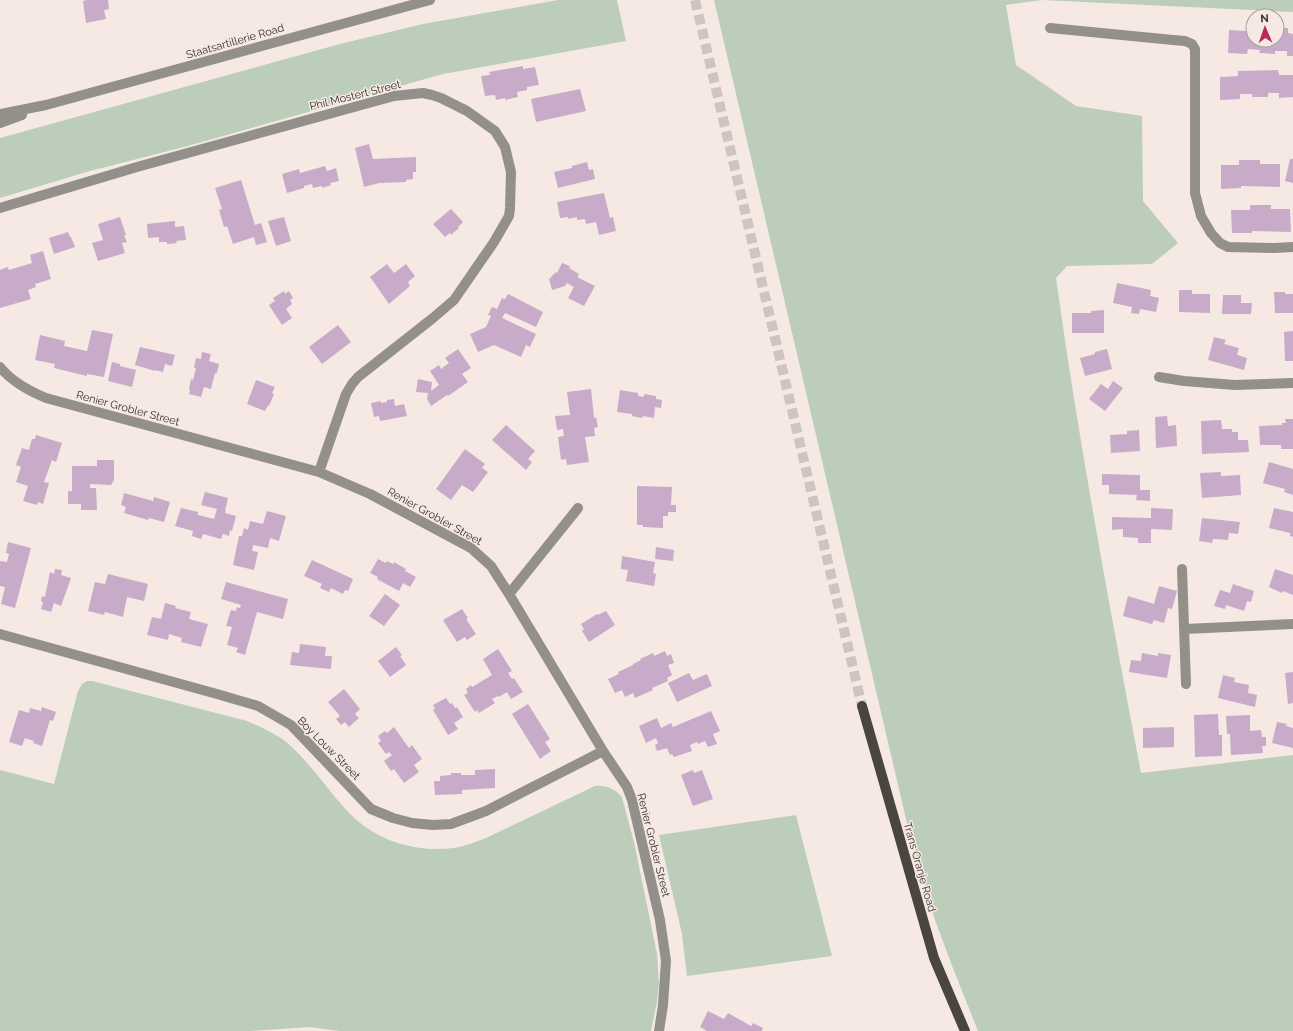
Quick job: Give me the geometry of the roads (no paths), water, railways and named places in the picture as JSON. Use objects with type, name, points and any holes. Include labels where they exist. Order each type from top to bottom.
[{"type":"main road","name":"Trans Oranje Road","points":[[862,706],[934,958],[965,1031]]},
{"type":"street","name":"Staatsartillerie Road","points":[[0,114],[46,105],[430,0]]},
{"type":"street","points":[[1050,28],[1185,41],[1192,44],[1195,49],[1195,193],[1201,216],[1211,233],[1220,243],[1228,247],[1293,247]]},
{"type":"street","name":"Phil Mostert Street","points":[[0,208],[137,166],[394,96],[423,93],[432,95],[467,111],[495,131],[505,147],[510,172],[509,216],[494,242],[454,300],[358,377],[352,384],[346,394],[319,472]]},
{"type":"street","name":"Staatsartillerie Road","points":[[0,123],[46,105]]},
{"type":"street","name":"Renier Grobler Street","points":[[0,367],[27,390],[46,398],[319,472],[370,494],[471,548],[491,566],[603,751],[627,787],[632,800],[660,920],[666,961],[663,1005],[659,1031]]},
{"type":"street","points":[[1159,377],[1184,381],[1235,385],[1293,383]]},
{"type":"street","points":[[509,594],[578,508]]},
{"type":"street","points":[[1182,570],[1186,684]]},
{"type":"street","points":[[1185,629],[1293,624]]},
{"type":"street","name":"Boy Louw Street","points":[[0,634],[258,706],[291,725],[371,809],[393,818],[412,823],[451,824],[486,811],[603,751]]},
{"type":"tunnel","points":[[695,0],[862,706]]}]
